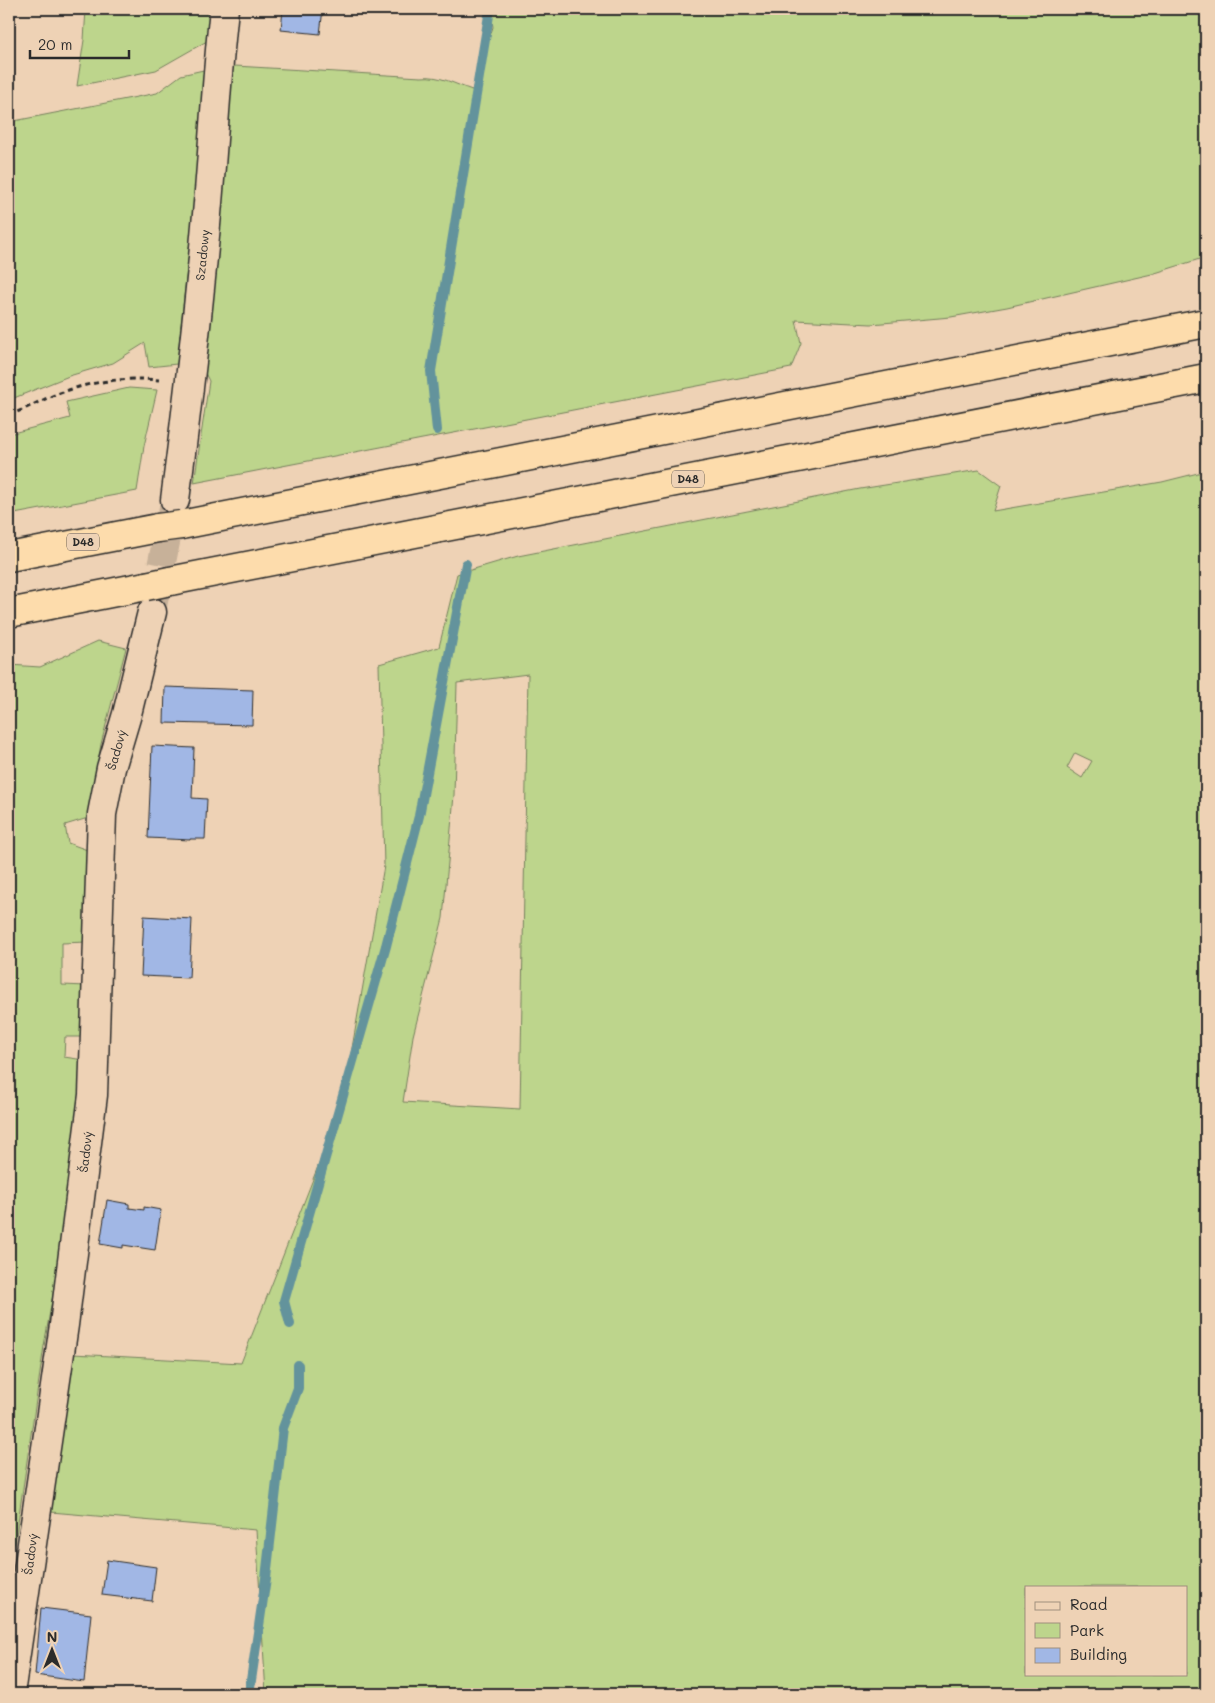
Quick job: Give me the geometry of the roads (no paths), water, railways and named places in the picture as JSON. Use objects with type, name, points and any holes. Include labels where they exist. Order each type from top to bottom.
[{"type":"highway","name":"D48","points":[[9,556],[171,518],[1206,323]]},
{"type":"highway","name":"D48","points":[[9,614],[158,583],[1206,378]]},
{"type":"street","name":"Szadowy","points":[[171,518],[190,383],[206,224],[218,56],[224,9]]},
{"type":"street","name":"Šadový","points":[[10,1694],[64,1325],[93,1095],[102,814],[111,768],[127,714],[152,612]]},
{"type":"waterway","points":[[437,430],[431,371],[490,9]]},
{"type":"waterway","points":[[290,1324],[284,1301],[386,946],[419,816],[466,564]]},
{"type":"waterway","points":[[249,1694],[266,1578],[283,1428],[298,1388],[298,1365]]},
{"type":"tunnel","points":[[153,606],[174,503]]}]
